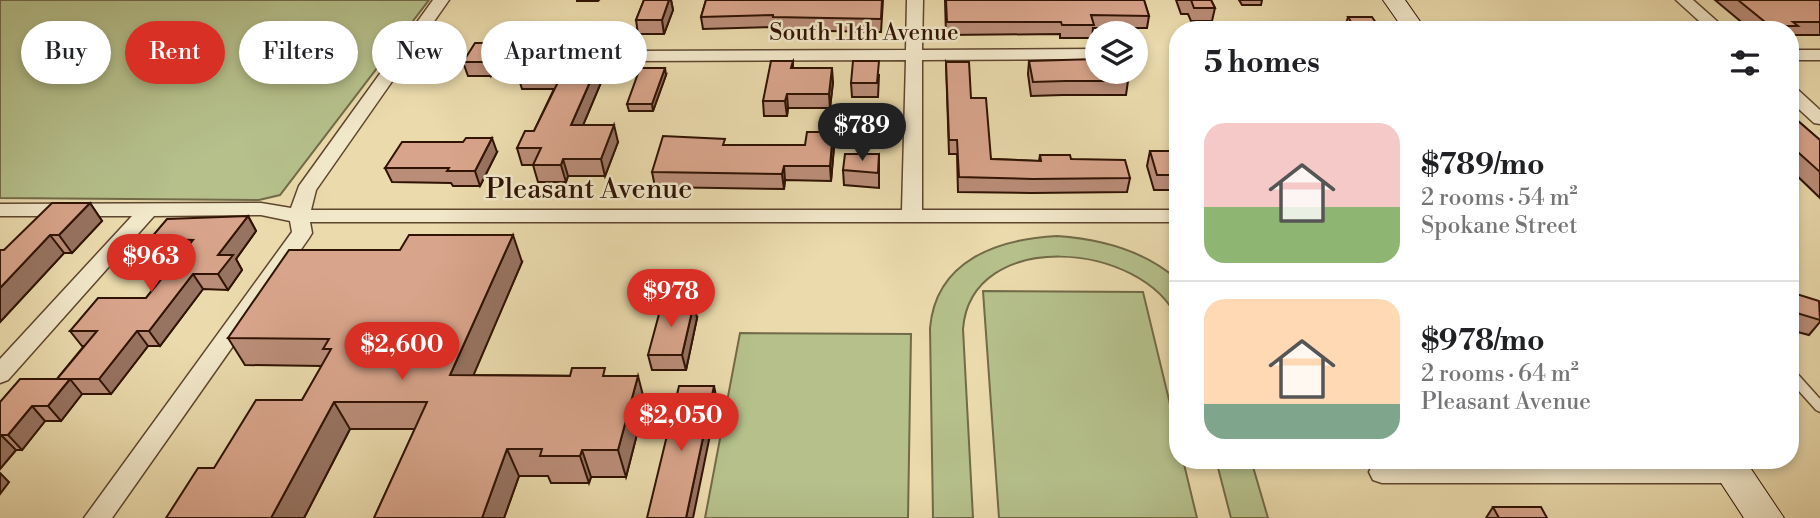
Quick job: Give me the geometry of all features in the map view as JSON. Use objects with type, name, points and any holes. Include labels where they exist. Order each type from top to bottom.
[{"type":"main road","points":[[1394,0],[1409,21]]},
{"type":"main road","points":[[1731,469],[1765,518]]},
{"type":"street","points":[[97,518],[302,233],[299,216],[306,190],[440,0]]},
{"type":"street","points":[[912,216],[915,0]]},
{"type":"street","points":[[1685,0],[1709,21]]},
{"type":"street","name":"South 11th Avenue","points":[[647,56],[1085,54]]},
{"type":"street","points":[[1799,55],[1820,55]]},
{"type":"street","points":[[1799,100],[1820,119]]},
{"type":"street","name":"Pleasant Avenue","points":[[0,210],[261,209],[299,216],[1169,216]]},
{"type":"street","points":[[0,374],[148,210]]},
{"type":"street","points":[[1382,472],[1556,469]]},
{"type":"lane","points":[[1799,384],[1820,408]]},
{"type":"green space","points":[[0,0],[429,0],[413,21],[372,21],[372,75],[280,195],[259,200],[0,198]]},
{"type":"green space","points":[[1057,236],[1106,243],[1151,261],[1169,273],[1169,308],[1159,294],[1131,274],[1097,261],[1060,257],[1025,260],[995,273],[973,296],[963,329],[973,518],[933,518],[930,328],[935,305],[944,285],[957,270],[974,258],[992,248]]},
{"type":"green space","points":[[983,291],[1143,292],[1169,400],[1169,469],[1185,469],[1197,518],[999,518]]},
{"type":"green space","points":[[740,333],[911,334],[908,518],[705,518]]},
{"type":"green space","points":[[1218,469],[1254,469],[1268,518],[1231,518]]},
{"type":"building","points":[[644,0],[669,0],[662,20],[636,20]]},
{"type":"building","points":[[706,0],[882,0],[881,19],[773,15],[701,17]]},
{"type":"building","points":[[946,0],[1144,0],[1149,16],[1091,15],[1093,21],[1085,21],[1085,25],[1062,25],[1061,22],[947,22]]},
{"type":"building","points":[[1191,0],[1211,0],[1215,8],[1194,8]]},
{"type":"building","points":[[1738,0],[1820,0],[1820,22],[1764,21]]},
{"type":"building","points":[[1348,17],[1372,17],[1375,21],[1350,21]]},
{"type":"building","points":[[475,43],[481,43],[481,62],[467,62],[467,56]]},
{"type":"building","points":[[1085,59],[1085,81],[1033,82],[1029,61]]},
{"type":"building","points":[[771,61],[793,61],[791,68],[832,68],[829,94],[787,94],[785,101],[763,101]]},
{"type":"building","points":[[853,61],[879,61],[877,83],[851,83]]},
{"type":"building","points":[[946,62],[969,62],[971,98],[986,98],[991,159],[1041,161],[1040,155],[1070,155],[1071,159],[1125,160],[1130,178],[959,177],[957,140],[949,140]]},
{"type":"building","points":[[647,68],[665,68],[652,104],[627,104],[634,84],[647,84]]},
{"type":"building","points":[[557,84],[589,84],[571,125],[614,125],[601,159],[563,159],[561,165],[533,165],[541,148],[517,148],[525,131],[534,131]]},
{"type":"building","points":[[1799,122],[1820,140],[1820,172],[1799,153]]},
{"type":"building","points":[[807,132],[833,132],[830,166],[784,166],[782,174],[652,172],[663,136],[725,139],[723,145],[805,145]]},
{"type":"building","points":[[466,138],[492,138],[475,171],[447,171],[449,168],[385,168],[402,142],[463,142]]},
{"type":"building","points":[[1150,151],[1169,151],[1169,175],[1157,175]]},
{"type":"building","points":[[845,154],[879,154],[878,173],[843,170]]},
{"type":"building","points":[[52,203],[90,203],[59,235],[50,235],[0,288],[0,250],[4,250]]},
{"type":"building","points":[[248,216],[218,255],[233,255],[218,274],[193,274],[149,331],[137,331],[99,379],[57,379],[97,331],[70,331],[98,298],[146,298],[193,240],[150,239],[167,219]]},
{"type":"building","points":[[409,235],[513,235],[450,375],[570,376],[572,368],[605,368],[603,376],[638,376],[618,450],[582,450],[580,456],[540,456],[542,449],[507,449],[482,518],[374,518],[427,402],[334,402],[271,518],[166,518],[198,468],[214,468],[256,400],[302,400],[331,349],[323,349],[329,339],[228,338],[289,250],[400,250]]},
{"type":"building","points":[[1799,295],[1819,301],[1820,320],[1799,314]]},
{"type":"building","points":[[662,303],[694,303],[682,355],[648,355]]},
{"type":"building","points":[[20,379],[70,379],[48,406],[32,406],[8,435],[0,436],[0,402]]},
{"type":"building","points":[[679,386],[714,386],[686,518],[647,518]]},
{"type":"building","points":[[1493,507],[1541,507],[1547,518],[1499,518]]}]
